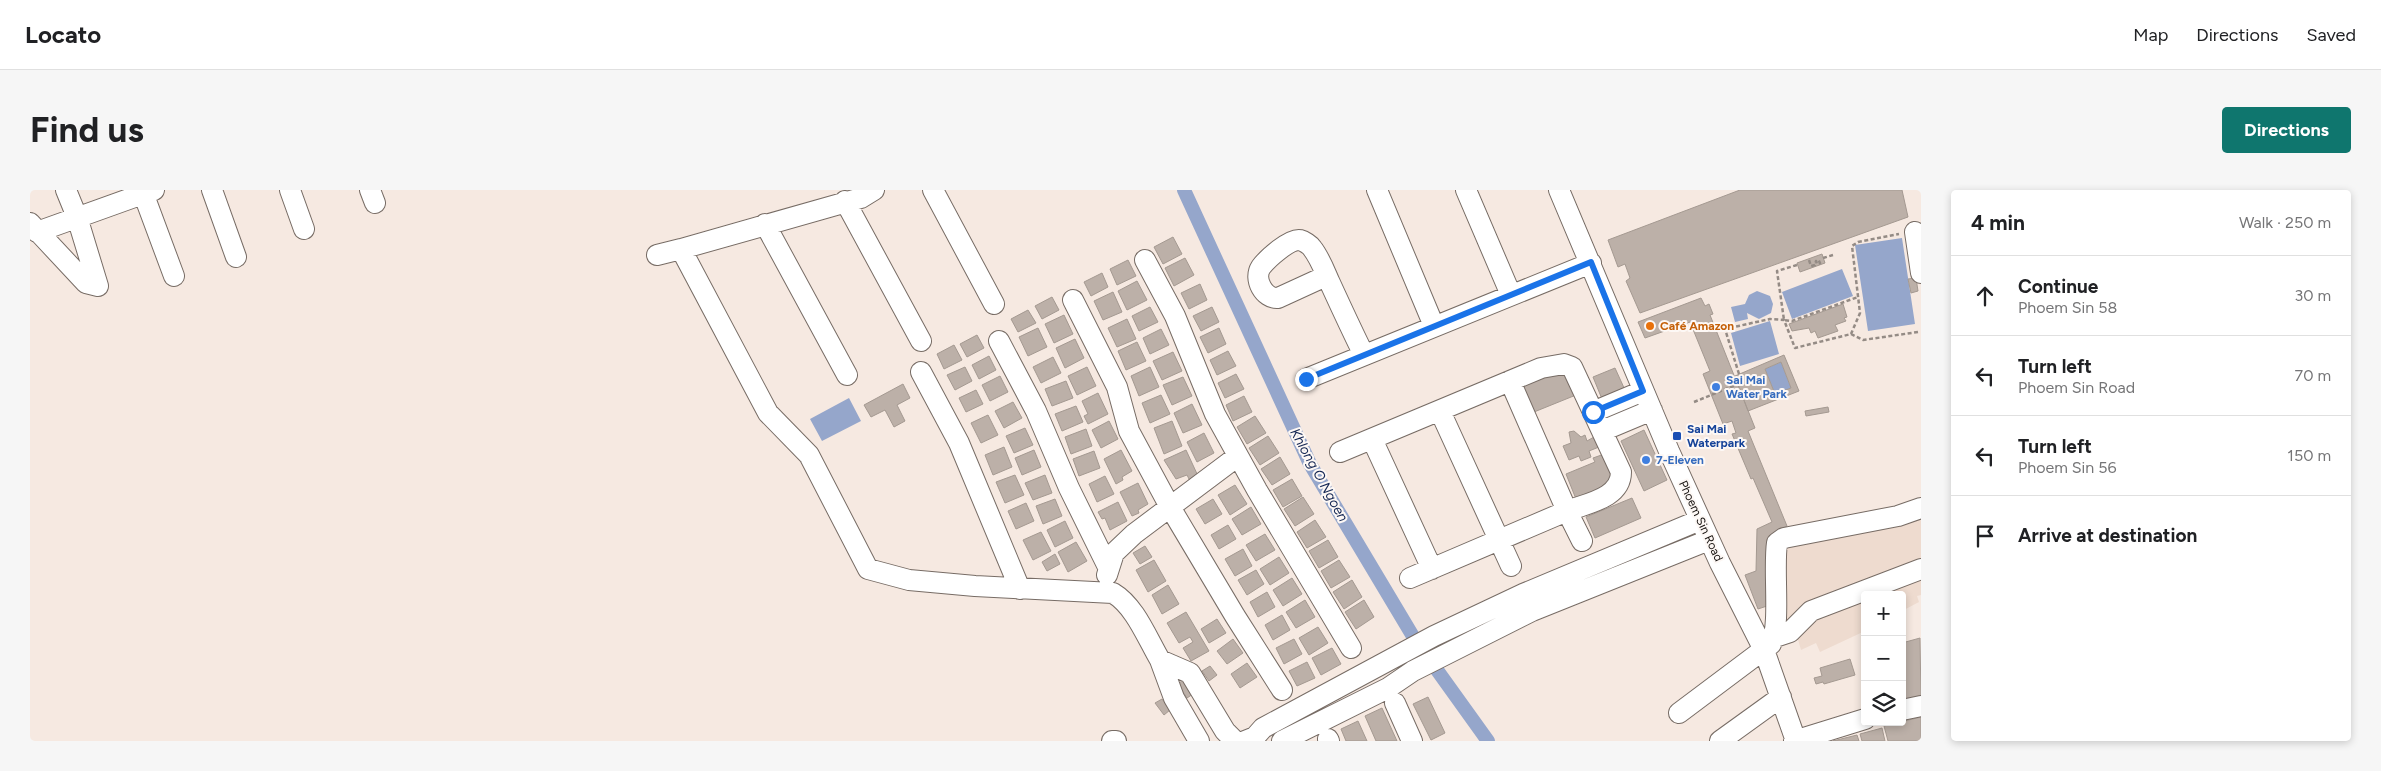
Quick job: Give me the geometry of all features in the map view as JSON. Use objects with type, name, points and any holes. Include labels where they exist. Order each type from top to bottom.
[{"type":"street","points":[[66,190],[77,217],[98,286],[86,283],[34,227],[77,217],[146,191],[174,276]]},
{"type":"street","points":[[212,190],[236,257]]},
{"type":"street","points":[[290,190],[304,229]]},
{"type":"street","points":[[657,255],[861,198],[874,190]]},
{"type":"street","points":[[933,190],[994,304]]},
{"type":"street","points":[[1377,190],[1434,326]]},
{"type":"street","points":[[1466,190],[1511,295]]},
{"type":"street","name":"Phoem Sin Road","points":[[1559,190],[1591,262],[1643,391],[1709,540],[1769,644],[1780,697],[1796,741]]},
{"type":"street","points":[[845,202],[922,341]]},
{"type":"street","points":[[765,224],[847,375]]},
{"type":"street","points":[[1910,232],[1921,273]]},
{"type":"street","points":[[681,249],[768,413],[809,455],[868,569],[909,580],[1020,589],[1113,593],[1122,598],[1160,660],[1171,692],[1199,741]]},
{"type":"street","points":[[1145,260],[1175,316],[1215,414],[1351,648]]},
{"type":"street","points":[[1306,379],[1591,262]]},
{"type":"street","points":[[1326,276],[1364,355]]},
{"type":"street","points":[[1074,300],[1116,387],[1129,431],[1170,507],[1282,690]]},
{"type":"street","points":[[999,341],[1036,411],[1069,488],[1108,567]]},
{"type":"street","points":[[1340,452],[1551,364],[1564,364],[1572,367],[1621,472],[1621,482],[1617,489],[1608,495],[1500,542],[1410,578]]},
{"type":"street","points":[[921,372],[959,443],[1020,589]]},
{"type":"street","points":[[1510,381],[1582,542]]},
{"type":"street","points":[[1593,412],[1643,391]]},
{"type":"street","points":[[1602,431],[1652,410]]},
{"type":"street","points":[[1440,411],[1511,566]]},
{"type":"street","points":[[1372,439],[1432,569]]},
{"type":"street","points":[[1103,592],[1108,567],[1114,553],[1170,507],[1238,456]]},
{"type":"street","points":[[1769,644],[1777,543],[1784,538],[1898,516],[1921,508]]},
{"type":"street","points":[[1254,740],[1263,728],[1434,636],[1523,594],[1700,520]]},
{"type":"street","points":[[1282,741],[1388,688],[1413,671],[1532,611],[1709,540]]},
{"type":"street","points":[[1679,713],[1769,644],[1790,632],[1811,611],[1921,569]]},
{"type":"street","points":[[1160,660],[1190,674],[1226,731],[1235,741]]},
{"type":"street","points":[[1720,741],[1780,697]]},
{"type":"street","points":[[1395,703],[1412,741]]},
{"type":"street","points":[[1906,709],[1921,706]]},
{"type":"street","points":[[1796,741],[1861,720]]},
{"type":"path","points":[[1851,334],[1860,313],[1852,246],[1858,242],[1910,232]]},
{"type":"path","points":[[1823,258],[1833,256]]},
{"type":"path","points":[[1809,260],[1811,266],[1815,265],[1816,261],[1817,264],[1820,263],[1818,259]]},
{"type":"path","points":[[1797,265],[1777,271],[1784,320],[1795,348],[1851,334],[1863,340],[1918,332]]},
{"type":"path","points":[[1739,374],[1725,329],[1770,319],[1792,321],[1858,297]]},
{"type":"path","points":[[1694,402],[1738,384]]},
{"type":"shaded area","points":[[1921,509],[1921,595],[1917,596],[1919,602],[1906,609],[1906,591],[1861,591],[1861,633],[1820,652],[1816,643],[1801,650],[1797,636],[1777,631],[1778,543]]},
{"type":"water","points":[[1902,238],[1915,324],[1868,331],[1855,245]]},
{"type":"water","points":[[1842,269],[1853,296],[1792,319],[1782,292]]},
{"type":"water","points":[[1757,291],[1770,296],[1773,304],[1771,313],[1759,319],[1747,313],[1748,319],[1735,322],[1731,307],[1745,304],[1749,295]]},
{"type":"water","points":[[1770,321],[1779,354],[1740,366],[1731,333]]},
{"type":"water","points":[[1781,362],[1791,388],[1775,394],[1765,369]]},
{"type":"water","points":[[849,398],[861,421],[822,441],[810,419]]},
{"type":"building","points":[[1740,190],[1902,190],[1908,217],[1640,313],[1626,281],[1630,278],[1625,264],[1618,267],[1608,240]]},
{"type":"building","points":[[1173,237],[1182,254],[1163,264],[1154,247]]},
{"type":"building","points":[[1822,254],[1825,263],[1800,272],[1797,263]]},
{"type":"building","points":[[1185,258],[1194,275],[1174,286],[1165,268]]},
{"type":"building","points":[[1128,260],[1136,276],[1117,285],[1110,269]]},
{"type":"building","points":[[1102,273],[1108,287],[1091,296],[1084,282]]},
{"type":"building","points":[[1916,278],[1918,291],[1911,293],[1908,279]]},
{"type":"building","points":[[1137,281],[1147,300],[1127,310],[1118,291]]},
{"type":"building","points":[[1200,284],[1207,300],[1189,309],[1181,293]]},
{"type":"building","points":[[1113,292],[1122,312],[1103,320],[1094,301]]},
{"type":"building","points":[[1052,297],[1059,310],[1042,319],[1035,306]]},
{"type":"building","points":[[1701,298],[1705,306],[1709,304],[1713,314],[1710,315],[1755,428],[1748,431],[1787,526],[1772,534],[1770,605],[1758,609],[1745,575],[1756,571],[1757,529],[1772,522],[1732,434],[1736,433],[1732,421],[1723,424],[1703,374],[1710,371],[1690,322],[1645,338],[1638,322]]},
{"type":"building","points":[[1843,304],[1847,317],[1844,318],[1846,321],[1835,325],[1838,331],[1818,338],[1815,331],[1811,333],[1809,328],[1792,331],[1789,324]]},
{"type":"building","points":[[1150,307],[1158,322],[1139,331],[1132,316]]},
{"type":"building","points":[[1212,307],[1219,322],[1201,331],[1193,316]]},
{"type":"building","points":[[1028,310],[1036,323],[1018,332],[1011,319]]},
{"type":"building","points":[[1064,315],[1073,334],[1054,343],[1045,324]]},
{"type":"building","points":[[1127,319],[1136,339],[1117,347],[1108,328]]},
{"type":"building","points":[[1038,328],[1047,347],[1028,356],[1019,337]]},
{"type":"building","points":[[1219,328],[1226,344],[1208,353],[1200,337]]},
{"type":"building","points":[[1161,329],[1169,345],[1150,354],[1143,338]]},
{"type":"building","points":[[977,335],[984,348],[967,357],[960,344]]},
{"type":"building","points":[[1075,339],[1084,358],[1065,368],[1056,348]]},
{"type":"building","points":[[1137,342],[1146,361],[1126,370],[1118,351]]},
{"type":"building","points":[[954,345],[962,360],[944,369],[937,354]]},
{"type":"building","points":[[1228,351],[1236,366],[1217,375],[1210,360]]},
{"type":"building","points":[[1173,352],[1182,371],[1162,380],[1153,361]]},
{"type":"building","points":[[1784,355],[1799,391],[1748,411],[1735,376]],"holes":[[[1781,362],[1791,388],[1775,394],[1765,369]]]},
{"type":"building","points":[[989,356],[996,370],[979,379],[972,365]]},
{"type":"building","points":[[1053,357],[1061,373],[1041,383],[1033,367]]},
{"type":"building","points":[[965,367],[972,381],[955,390],[947,375]]},
{"type":"building","points":[[1087,367],[1096,386],[1077,395],[1068,376]]},
{"type":"building","points":[[1150,367],[1159,387],[1139,396],[1131,376]]},
{"type":"building","points":[[1565,367],[1576,395],[1534,412],[1522,384]]},
{"type":"building","points":[[1615,368],[1625,390],[1602,399],[1593,377]]},
{"type":"building","points":[[1236,374],[1244,389],[1225,398],[1218,383]]},
{"type":"building","points":[[1000,376],[1008,392],[990,401],[982,385]]},
{"type":"building","points":[[1183,377],[1192,396],[1172,405],[1163,385]]},
{"type":"building","points":[[1066,381],[1073,398],[1052,406],[1045,389]]},
{"type":"building","points":[[903,384],[910,398],[897,405],[905,421],[894,427],[885,410],[871,417],[864,405]]},
{"type":"building","points":[[976,390],[983,404],[966,412],[959,398]]},
{"type":"building","points":[[1098,393],[1108,414],[1088,424],[1084,416],[1088,414],[1082,401]]},
{"type":"building","points":[[1161,395],[1170,414],[1150,423],[1142,403]]},
{"type":"building","points":[[1244,396],[1252,412],[1233,421],[1226,405]]},
{"type":"building","points":[[1013,402],[1022,418],[1004,428],[995,411]]},
{"type":"building","points":[[1192,404],[1202,425],[1183,433],[1174,413]]},
{"type":"building","points":[[1076,406],[1083,422],[1062,431],[1055,414]]},
{"type":"building","points":[[1828,407],[1829,412],[1806,416],[1805,411]]},
{"type":"building","points":[[988,415],[998,435],[981,443],[971,423]]},
{"type":"building","points":[[1255,416],[1266,433],[1247,444],[1237,427]]},
{"type":"building","points":[[1109,421],[1118,439],[1101,448],[1092,430]]},
{"type":"building","points":[[1172,421],[1182,446],[1164,454],[1154,428]]},
{"type":"building","points":[[1025,428],[1033,445],[1014,453],[1006,436]]},
{"type":"building","points":[[1086,429],[1092,446],[1071,454],[1065,437]]},
{"type":"building","points":[[1644,430],[1667,480],[1644,491],[1621,441]]},
{"type":"building","points":[[1574,431],[1581,437],[1585,435],[1587,441],[1594,437],[1599,447],[1589,451],[1591,457],[1581,461],[1579,456],[1569,460],[1563,446],[1571,443],[1569,432]]},
{"type":"building","points":[[1204,433],[1214,453],[1197,462],[1187,442]]},
{"type":"building","points":[[1268,436],[1279,453],[1260,465],[1249,448]]},
{"type":"building","points":[[1004,447],[1012,467],[993,475],[985,455]]},
{"type":"building","points":[[1034,450],[1041,467],[1022,475],[1015,458]]},
{"type":"building","points":[[1121,450],[1132,471],[1122,477],[1123,480],[1116,484],[1104,459]]},
{"type":"building","points":[[1186,450],[1198,476],[1190,481],[1187,475],[1176,479],[1164,460]]},
{"type":"building","points":[[1094,451],[1100,468],[1079,476],[1073,459]]},
{"type":"building","points":[[1607,453],[1619,481],[1576,499],[1566,474],[1595,462],[1593,458]]},
{"type":"building","points":[[1280,457],[1290,474],[1272,485],[1261,469]]},
{"type":"building","points":[[1015,475],[1024,495],[1005,503],[996,482]]},
{"type":"building","points":[[1045,475],[1052,493],[1033,500],[1025,483]]},
{"type":"building","points":[[1105,476],[1114,494],[1097,502],[1089,484]]},
{"type":"building","points":[[1292,479],[1302,496],[1283,507],[1273,490]]},
{"type":"building","points":[[1138,483],[1148,504],[1138,510],[1139,513],[1132,516],[1120,492]]},
{"type":"building","points":[[1235,485],[1247,504],[1230,515],[1218,495]]},
{"type":"building","points":[[1303,497],[1314,514],[1295,526],[1284,509]]},
{"type":"building","points":[[1632,498],[1641,518],[1595,538],[1586,517]]},
{"type":"building","points":[[1055,499],[1062,516],[1043,524],[1036,506]]},
{"type":"building","points":[[1213,499],[1222,514],[1205,524],[1196,509]]},
{"type":"building","points":[[1118,502],[1127,521],[1110,530],[1105,518],[1102,519],[1098,512]]},
{"type":"building","points":[[1026,503],[1034,521],[1016,529],[1008,511]]},
{"type":"building","points":[[1251,507],[1261,524],[1242,535],[1232,519]]},
{"type":"building","points":[[1315,520],[1326,537],[1307,548],[1297,532]]},
{"type":"building","points":[[1065,521],[1073,538],[1055,547],[1047,530]]},
{"type":"building","points":[[1228,525],[1236,539],[1219,549],[1211,535]]},
{"type":"building","points":[[1041,532],[1051,551],[1033,560],[1023,540]]},
{"type":"building","points":[[1265,534],[1275,550],[1256,561],[1246,545]]},
{"type":"building","points":[[1328,540],[1338,557],[1319,568],[1309,551]]},
{"type":"building","points":[[1076,542],[1087,561],[1068,572],[1058,552]]},
{"type":"building","points":[[1145,546],[1152,557],[1140,564],[1133,553]]},
{"type":"building","points":[[1243,549],[1252,566],[1235,576],[1225,559]]},
{"type":"building","points":[[1055,554],[1060,564],[1047,571],[1042,562]]},
{"type":"building","points":[[1279,557],[1289,573],[1270,585],[1260,569]]},
{"type":"building","points":[[1154,560],[1166,581],[1148,592],[1136,570]]},
{"type":"building","points":[[1339,560],[1350,577],[1331,588],[1321,571]]},
{"type":"building","points":[[1256,570],[1264,584],[1247,595],[1238,580]]},
{"type":"building","points":[[1292,578],[1302,594],[1283,606],[1273,590]]},
{"type":"building","points":[[1352,580],[1362,597],[1344,609],[1333,592]]},
{"type":"building","points":[[1168,585],[1179,604],[1162,614],[1152,595]]},
{"type":"building","points":[[1267,592],[1275,607],[1258,617],[1250,602]]},
{"type":"building","points":[[1305,600],[1315,617],[1296,628],[1286,612]]},
{"type":"building","points":[[1364,600],[1374,617],[1356,629],[1345,612]]},
{"type":"building","points":[[1186,612],[1209,651],[1191,661],[1183,648],[1193,642],[1190,637],[1179,643],[1167,623]]},
{"type":"building","points":[[1282,615],[1290,630],[1273,640],[1265,625]]},
{"type":"building","points":[[1217,619],[1226,633],[1209,643],[1201,629]]},
{"type":"building","points":[[1318,627],[1328,643],[1309,655],[1299,638]]},
{"type":"building","points":[[1920,638],[1921,700],[1906,704],[1906,681],[1906,642]]},
{"type":"building","points":[[1233,639],[1243,653],[1227,664],[1217,651]]},
{"type":"building","points":[[1294,639],[1302,654],[1284,664],[1276,648]]},
{"type":"building","points":[[1332,648],[1341,664],[1321,675],[1312,658]]},
{"type":"building","points":[[1850,659],[1855,675],[1824,684],[1823,682],[1816,684],[1814,678],[1822,676],[1820,668]]},
{"type":"building","points":[[1307,662],[1315,678],[1297,686],[1289,671]]},
{"type":"building","points":[[1247,663],[1257,677],[1240,688],[1231,674]]},
{"type":"building","points":[[1210,666],[1217,675],[1209,681],[1202,671]]},
{"type":"building","points":[[1183,680],[1193,694],[1187,698],[1178,684]]},
{"type":"building","points":[[1428,697],[1445,733],[1431,740],[1413,704]]},
{"type":"building","points":[[1162,699],[1170,710],[1164,715],[1155,703]]},
{"type":"building","points":[[1382,708],[1397,741],[1376,741],[1365,716]]},
{"type":"building","points":[[1921,717],[1921,741],[1888,741],[1884,726],[1906,726],[1906,721]]},
{"type":"building","points":[[1358,721],[1367,741],[1346,741],[1341,729]]},
{"type":"building","points":[[1882,728],[1885,741],[1862,741],[1860,734]]},
{"type":"building","points":[[1857,735],[1859,741],[1833,741]]},
{"type":"waterway","name":"Khlong O Ngoen","points":[[1184,190],[1310,464],[1414,638],[1488,741]]},
{"type":"place","name":"Café Amazon","points":[[1650,326]]},
{"type":"place","name":"Sai Mai Water Park","points":[[1716,387]]},
{"type":"place","name":"Sai Mai Waterpark","points":[[1677,436]]},
{"type":"place","name":"7-Eleven","points":[[1646,460]]},
{"type":"route","points":[[1306,379],[1591,262],[1643,391],[1593,412]]}]
